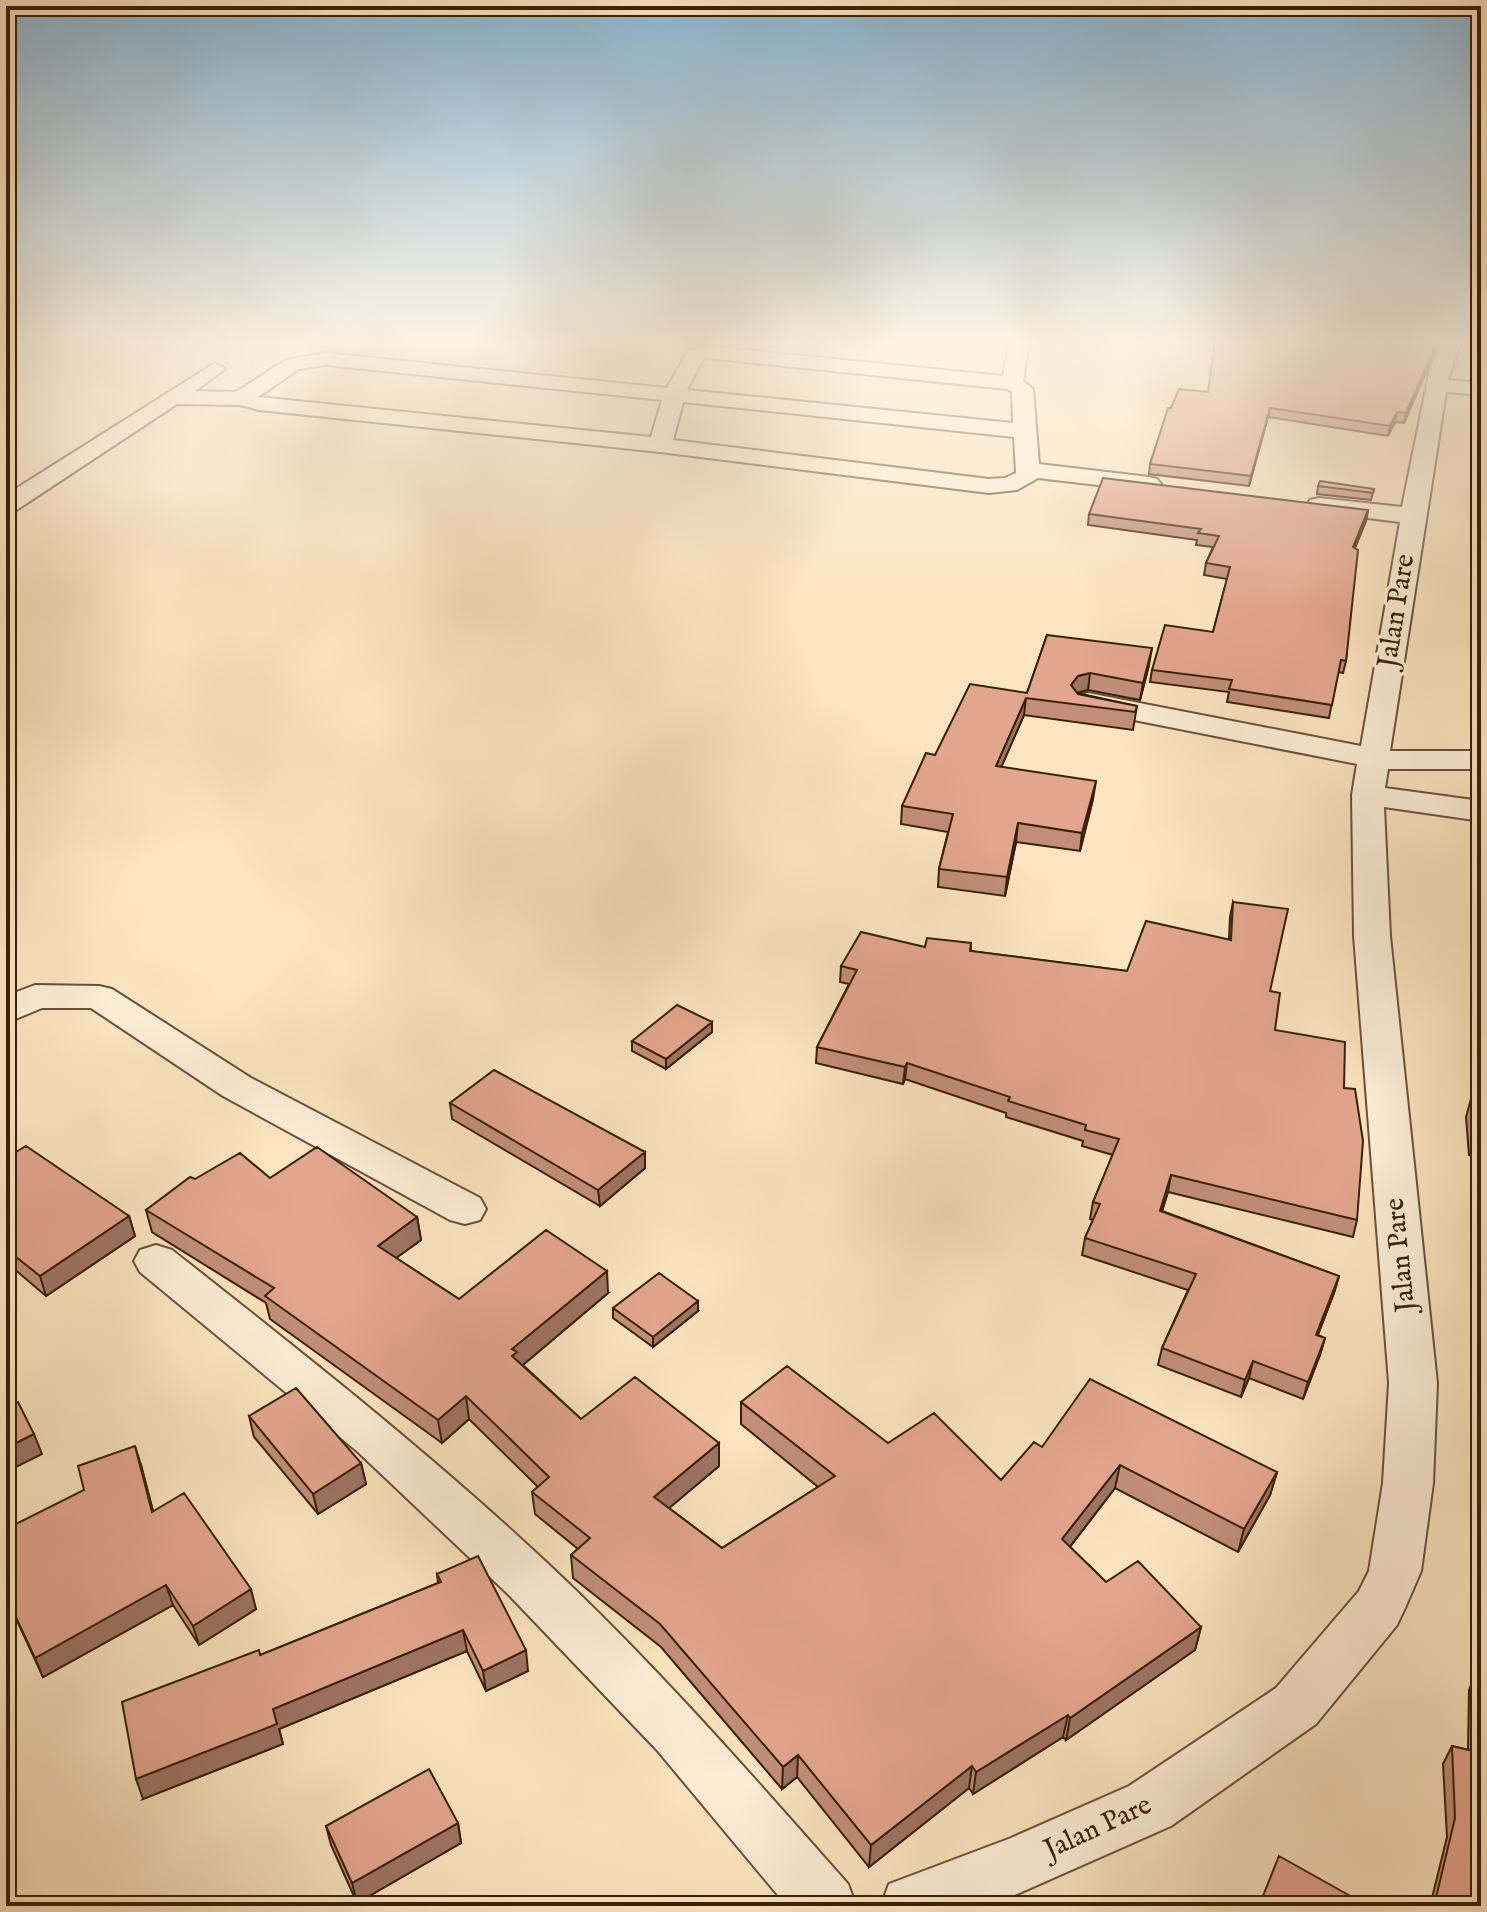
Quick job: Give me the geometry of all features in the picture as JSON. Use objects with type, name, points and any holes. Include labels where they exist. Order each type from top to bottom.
[{"type":"street","points":[[6,506],[120,431]]},
{"type":"street","points":[[525,431],[989,486],[1021,481],[1028,476],[1025,431]]},
{"type":"street","points":[[660,445],[664,431]]},
{"type":"street","name":"Jalan Pare","points":[[911,1906],[1019,1865],[1150,1806],[1296,1706],[1378,1608],[1395,1571],[1408,1483],[1413,1383],[1372,936],[1370,776],[1429,431]]},
{"type":"street","points":[[1028,470],[1176,487]]},
{"type":"street","points":[[1302,503],[1413,516]]},
{"type":"street","points":[[1087,702],[1370,776],[1481,811]]},
{"type":"street","points":[[1370,776],[1403,762],[1481,760]]},
{"type":"street","points":[[6,1011],[35,996],[99,997],[237,1087],[465,1209]]},
{"type":"street","points":[[156,1261],[375,1438],[527,1578],[677,1731],[826,1906]]},
{"type":"building","points":[[1161,431],[1264,431],[1251,476],[1150,464]]},
{"type":"building","points":[[1103,478],[1368,510],[1353,547],[1358,550],[1346,661],[1341,660],[1332,705],[1229,689],[1232,680],[1152,670],[1165,625],[1213,632],[1230,567],[1206,563],[1219,536],[1198,533],[1201,529],[1089,514]]},
{"type":"building","points":[[1320,481],[1374,489],[1373,493],[1318,486]]},
{"type":"building","points":[[1047,635],[1152,648],[1143,683],[1090,673],[1078,676],[1071,685],[1078,694],[1137,706],[1135,712],[1026,698],[996,766],[1096,781],[1082,833],[1018,823],[1007,877],[939,869],[953,814],[902,806],[926,753],[935,755],[970,684],[1027,693]]},
{"type":"building","points":[[1233,902],[1288,909],[1270,991],[1280,993],[1275,1030],[1345,1042],[1344,1088],[1355,1089],[1363,1141],[1357,1220],[1171,1175],[1160,1211],[1339,1276],[1316,1335],[1325,1338],[1308,1382],[1253,1361],[1245,1380],[1162,1348],[1196,1274],[1085,1238],[1100,1204],[1093,1202],[1119,1139],[1085,1130],[1086,1125],[1008,1101],[1010,1097],[907,1063],[905,1067],[817,1047],[857,970],[841,966],[861,932],[925,947],[927,938],[971,943],[970,951],[1127,971],[1146,921],[1231,940]]},
{"type":"building","points":[[677,1005],[712,1022],[666,1059],[632,1041]]},
{"type":"building","points":[[494,1070],[645,1152],[598,1190],[450,1103]]},
{"type":"building","points":[[1471,1099],[1481,1101],[1481,1150],[1477,1138],[1474,1138]]},
{"type":"building","points":[[26,1146],[129,1216],[40,1276],[6,1249],[6,1158]]},
{"type":"building","points":[[317,1147],[417,1217],[378,1246],[459,1299],[546,1230],[607,1271],[512,1349],[517,1352],[512,1356],[581,1419],[635,1377],[719,1443],[654,1497],[722,1548],[835,1476],[741,1402],[787,1366],[888,1443],[934,1413],[1001,1480],[1034,1442],[1042,1447],[1090,1379],[1277,1472],[1244,1529],[1120,1465],[1062,1539],[1106,1582],[1138,1561],[1201,1627],[1070,1718],[1068,1715],[976,1772],[972,1766],[871,1845],[798,1755],[783,1767],[660,1624],[571,1555],[590,1538],[532,1492],[549,1477],[466,1396],[438,1420],[265,1296],[274,1288],[146,1210],[190,1177],[195,1179],[240,1153],[270,1178]]},
{"type":"building","points":[[659,1273],[698,1301],[653,1337],[613,1308]]},
{"type":"building","points":[[296,1388],[361,1463],[313,1494],[249,1416]]},
{"type":"building","points":[[18,1402],[34,1434],[6,1448],[6,1408]]},
{"type":"building","points":[[135,1446],[152,1512],[184,1493],[251,1589],[193,1626],[166,1585],[35,1658],[6,1596],[6,1529],[84,1490],[78,1466]]},
{"type":"building","points":[[478,1556],[526,1650],[483,1671],[463,1630],[273,1709],[277,1724],[136,1779],[122,1702],[259,1650],[260,1655],[441,1582],[437,1574]]},
{"type":"building","points":[[1477,1671],[1481,1672],[1481,1906],[1434,1906],[1455,1818],[1452,1746],[1477,1752]]},
{"type":"building","points":[[429,1769],[458,1823],[352,1883],[326,1826]]},
{"type":"building","points":[[1279,1856],[1368,1906],[1259,1906]]}]
